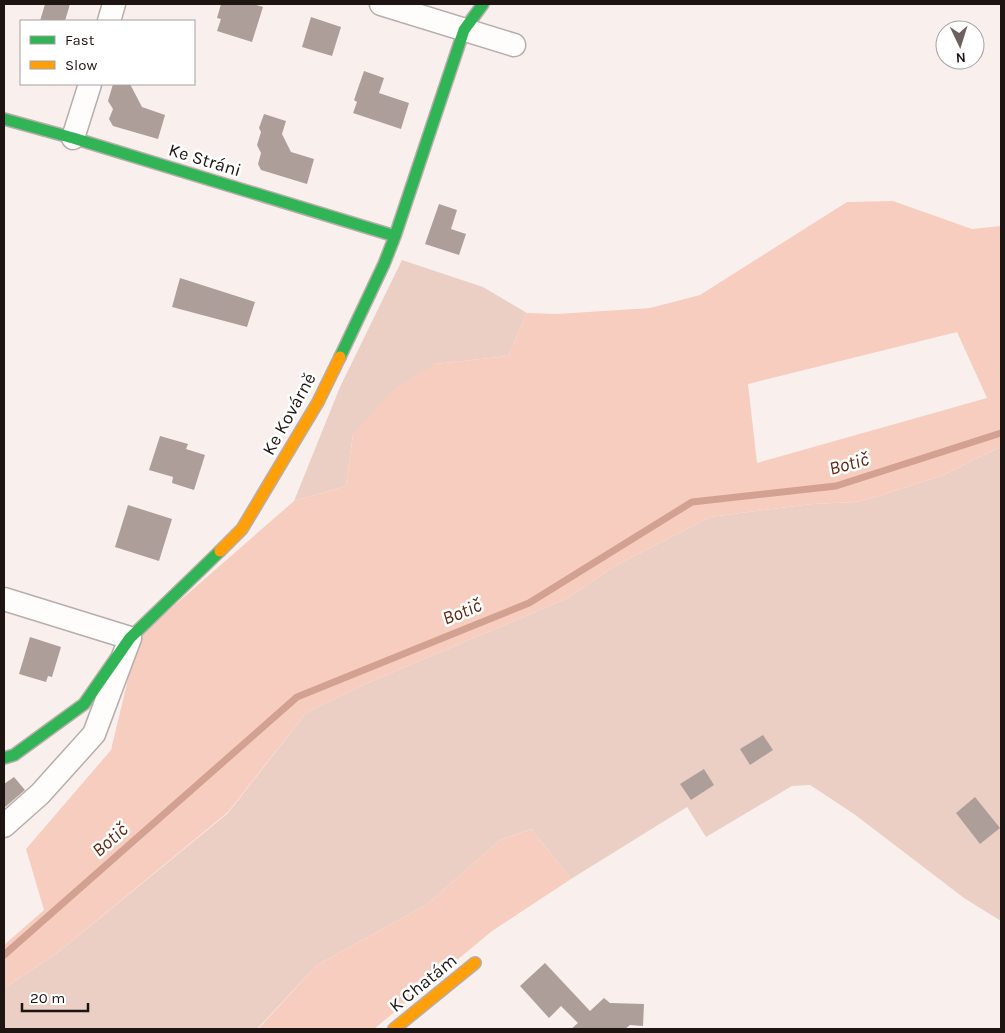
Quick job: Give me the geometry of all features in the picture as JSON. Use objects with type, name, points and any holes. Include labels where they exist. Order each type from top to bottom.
[{"type":"street","points":[[108,20],[114,4]]},
{"type":"street","points":[[381,4],[514,45]]},
{"type":"street","name":"Ke Kovárně","points":[[4,758],[14,754],[84,704],[130,638],[242,529],[318,402],[384,264],[464,30],[484,4]]},
{"type":"street","points":[[73,138],[90,85]]},
{"type":"street","name":"Ke Stráni","points":[[4,119],[73,138],[395,236]]},
{"type":"street","points":[[4,599],[130,638],[94,734],[40,794],[4,826]]},
{"type":"street","name":"K Chatám","points":[[394,1029],[475,963]]},
{"type":"shaded area","points":[[893,201],[972,229],[1001,226],[1001,447],[946,474],[855,502],[812,504],[710,517],[613,567],[568,598],[363,685],[306,713],[228,812],[56,954],[4,988],[4,945],[44,910],[26,849],[111,750],[138,637],[294,501],[346,486],[353,434],[395,389],[435,364],[508,356],[527,313],[557,314],[650,308],[700,295],[847,202]],"holes":[[[957,332],[987,398],[757,463],[748,384]]]},
{"type":"shaded area","points":[[402,260],[483,287],[527,313],[508,356],[435,364],[353,434],[346,486],[294,501],[340,387]]},
{"type":"shaded area","points":[[1001,447],[1001,921],[964,898],[854,814],[810,785],[792,786],[706,837],[687,807],[571,879],[531,829],[500,840],[426,905],[317,965],[257,1029],[4,1029],[4,988],[56,954],[228,813],[306,713],[363,685],[568,598],[613,567],[710,517],[812,504],[855,502],[946,474]]},
{"type":"shaded area","points":[[531,829],[571,879],[492,931],[374,1029],[258,1029],[317,965],[426,905],[500,840]]},
{"type":"building","points":[[45,4],[70,4],[65,20],[40,20]]},
{"type":"building","points":[[221,4],[253,4],[263,7],[252,42],[217,31],[221,19],[217,18]]},
{"type":"building","points":[[311,17],[341,27],[332,56],[302,47]]},
{"type":"building","points":[[364,71],[384,78],[379,93],[409,103],[401,129],[353,113],[357,102],[354,100]]},
{"type":"building","points":[[113,85],[131,85],[142,107],[165,115],[158,139],[113,126],[109,119],[113,109],[108,101]]},
{"type":"building","points":[[264,114],[286,121],[282,134],[291,152],[314,159],[307,184],[261,170],[258,164],[261,153],[257,145],[261,132],[259,128]]},
{"type":"building","points":[[439,204],[457,210],[451,229],[466,234],[459,255],[425,244]]},
{"type":"building","points":[[180,278],[255,302],[247,327],[172,307]]},
{"type":"building","points":[[160,436],[188,444],[186,449],[205,455],[194,490],[172,483],[173,477],[149,470]]},
{"type":"building","points":[[128,505],[172,519],[159,561],[115,547]]},
{"type":"building","points":[[30,637],[61,647],[52,677],[48,676],[46,682],[19,674]]},
{"type":"building","points":[[763,735],[773,750],[750,765],[740,749]]},
{"type":"building","points":[[704,769],[714,785],[691,800],[680,784]]},
{"type":"building","points":[[14,777],[25,790],[4,808],[4,784]]},
{"type":"building","points":[[975,797],[1000,828],[980,844],[956,813]]},
{"type":"building","points":[[545,963],[590,1011],[604,998],[610,1003],[644,1004],[643,1026],[630,1025],[625,1029],[571,1029],[578,1023],[561,1006],[549,1018],[520,986]]},
{"type":"waterway","name":"Botič","points":[[4,955],[297,697],[529,603],[692,502],[836,486],[1001,433]]},
{"type":"traffic: fast","points":[[340,357],[384,264],[395,236],[464,30],[483,4]]},
{"type":"traffic: fast","points":[[4,119],[73,138],[395,236]]},
{"type":"traffic: fast","points":[[4,758],[14,755],[84,704],[130,638],[220,551]]},
{"type":"traffic: slow","points":[[220,551],[242,529],[318,402],[340,357]]},
{"type":"traffic: slow","points":[[394,1029],[475,963]]}]
